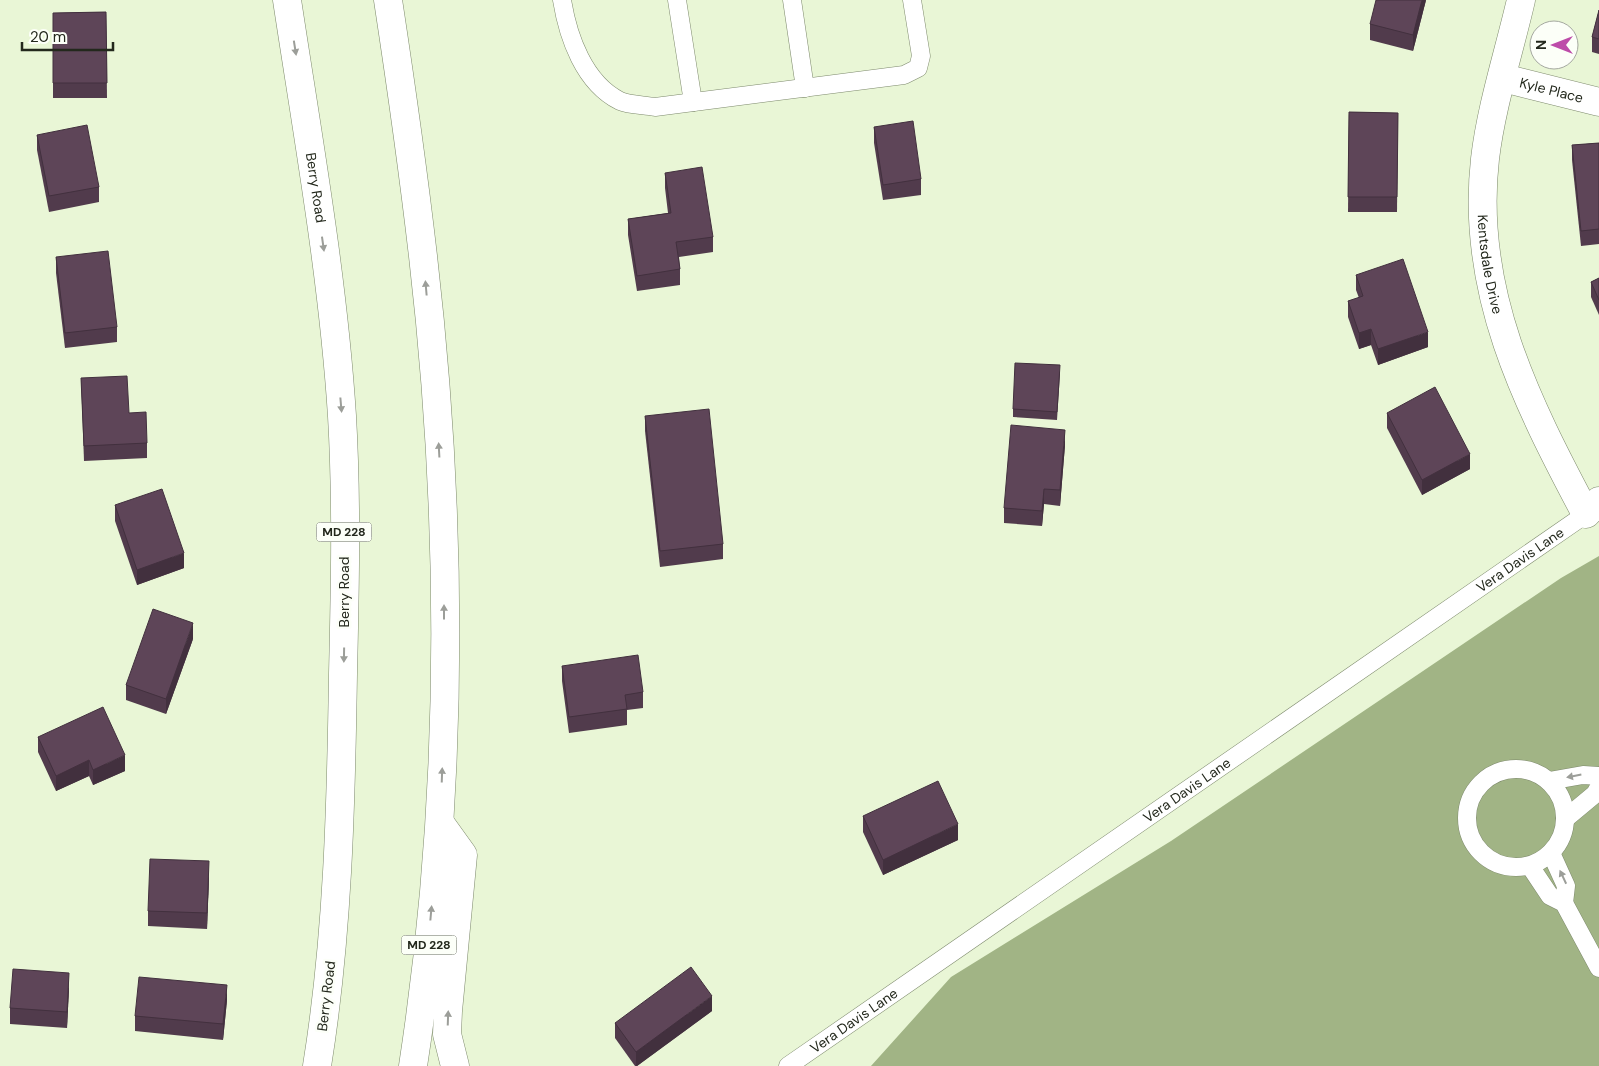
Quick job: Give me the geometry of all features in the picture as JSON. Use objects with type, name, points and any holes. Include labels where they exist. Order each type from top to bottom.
[{"type":"main road","name":"Berry Road","points":[[287,0],[333,319],[342,426],[344,606],[338,879],[326,1009],[317,1066]]},
{"type":"main road","name":"MD 228","points":[[388,0],[423,256],[436,399],[444,564],[444,690],[440,823],[424,990],[413,1066]]},
{"type":"main road","name":"Kentsdale Drive","points":[[1521,0],[1492,116],[1485,158],[1483,216],[1486,260],[1496,310],[1513,364],[1550,447],[1592,508]]},
{"type":"main road","name":"Kyle Place","points":[[1503,78],[1599,102]]},
{"type":"main road","points":[[440,823],[463,855],[448,1011],[448,1034],[455,1066]]},
{"type":"lane","points":[[562,0],[564,14],[582,64],[597,84],[621,102],[655,107],[904,75],[918,68],[921,56],[912,0]]},
{"type":"lane","points":[[677,0],[693,102]]},
{"type":"lane","points":[[792,0],[805,88]]},
{"type":"lane","name":"Vera Davis Lane","points":[[788,1066],[1592,508]]},
{"type":"lane","points":[[1524,769],[1539,774],[1549,781],[1561,798],[1565,818],[1558,845],[1551,853],[1530,866],[1516,868],[1500,865],[1486,858],[1475,846],[1468,831],[1467,815],[1471,799],[1480,785],[1492,775],[1507,770],[1524,769]]},
{"type":"lane","points":[[1549,781],[1583,774],[1599,776]]},
{"type":"lane","points":[[1565,818],[1595,794],[1599,787]]},
{"type":"lane","points":[[1551,853],[1566,886],[1564,903],[1599,968]]},
{"type":"lane","points":[[1530,866],[1550,896],[1564,903]]},
{"type":"green space","points":[[1599,556],[1599,1066],[871,1066],[951,977],[1171,841],[1561,578]]},
{"type":"building","points":[[1376,0],[1422,0],[1413,35],[1370,24]]},
{"type":"building","points":[[1599,10],[1599,39],[1592,37]]},
{"type":"building","points":[[106,12],[107,83],[53,83],[53,13]]},
{"type":"building","points":[[1349,112],[1398,113],[1397,197],[1348,197]]},
{"type":"building","points":[[913,121],[921,179],[883,185],[874,127]]},
{"type":"building","points":[[87,125],[99,187],[49,196],[37,135]]},
{"type":"building","points":[[1599,143],[1599,229],[1581,231],[1572,145]]},
{"type":"building","points":[[702,167],[713,237],[676,242],[680,269],[637,276],[628,219],[671,213],[665,173]]},
{"type":"building","points":[[108,251],[117,327],[65,333],[56,257]]},
{"type":"building","points":[[1403,259],[1428,332],[1378,349],[1371,329],[1359,333],[1348,301],[1363,296],[1356,275]]},
{"type":"building","points":[[1599,278],[1599,300],[1591,282]]},
{"type":"building","points":[[1015,363],[1060,365],[1057,412],[1013,409]]},
{"type":"building","points":[[127,376],[129,413],[146,412],[147,443],[84,446],[81,378]]},
{"type":"building","points":[[1435,387],[1470,454],[1422,480],[1387,413]]},
{"type":"building","points":[[709,409],[723,544],[660,551],[645,416]]},
{"type":"building","points":[[1011,425],[1065,430],[1060,490],[1044,489],[1042,511],[1004,508]]},
{"type":"building","points":[[162,489],[184,553],[137,570],[115,505]]},
{"type":"building","points":[[153,609],[193,623],[166,699],[126,685]]},
{"type":"building","points":[[638,655],[643,692],[625,695],[627,709],[569,717],[562,666]]},
{"type":"building","points":[[103,707],[125,755],[93,770],[89,760],[56,776],[38,737]]},
{"type":"building","points":[[938,781],[958,824],[883,860],[863,816]]},
{"type":"building","points":[[150,859],[209,861],[207,913],[148,911]]},
{"type":"building","points":[[691,967],[712,996],[636,1052],[615,1023]]},
{"type":"building","points":[[13,969],[69,973],[67,1012],[10,1008]]},
{"type":"building","points":[[139,977],[227,985],[223,1024],[135,1016]]}]
